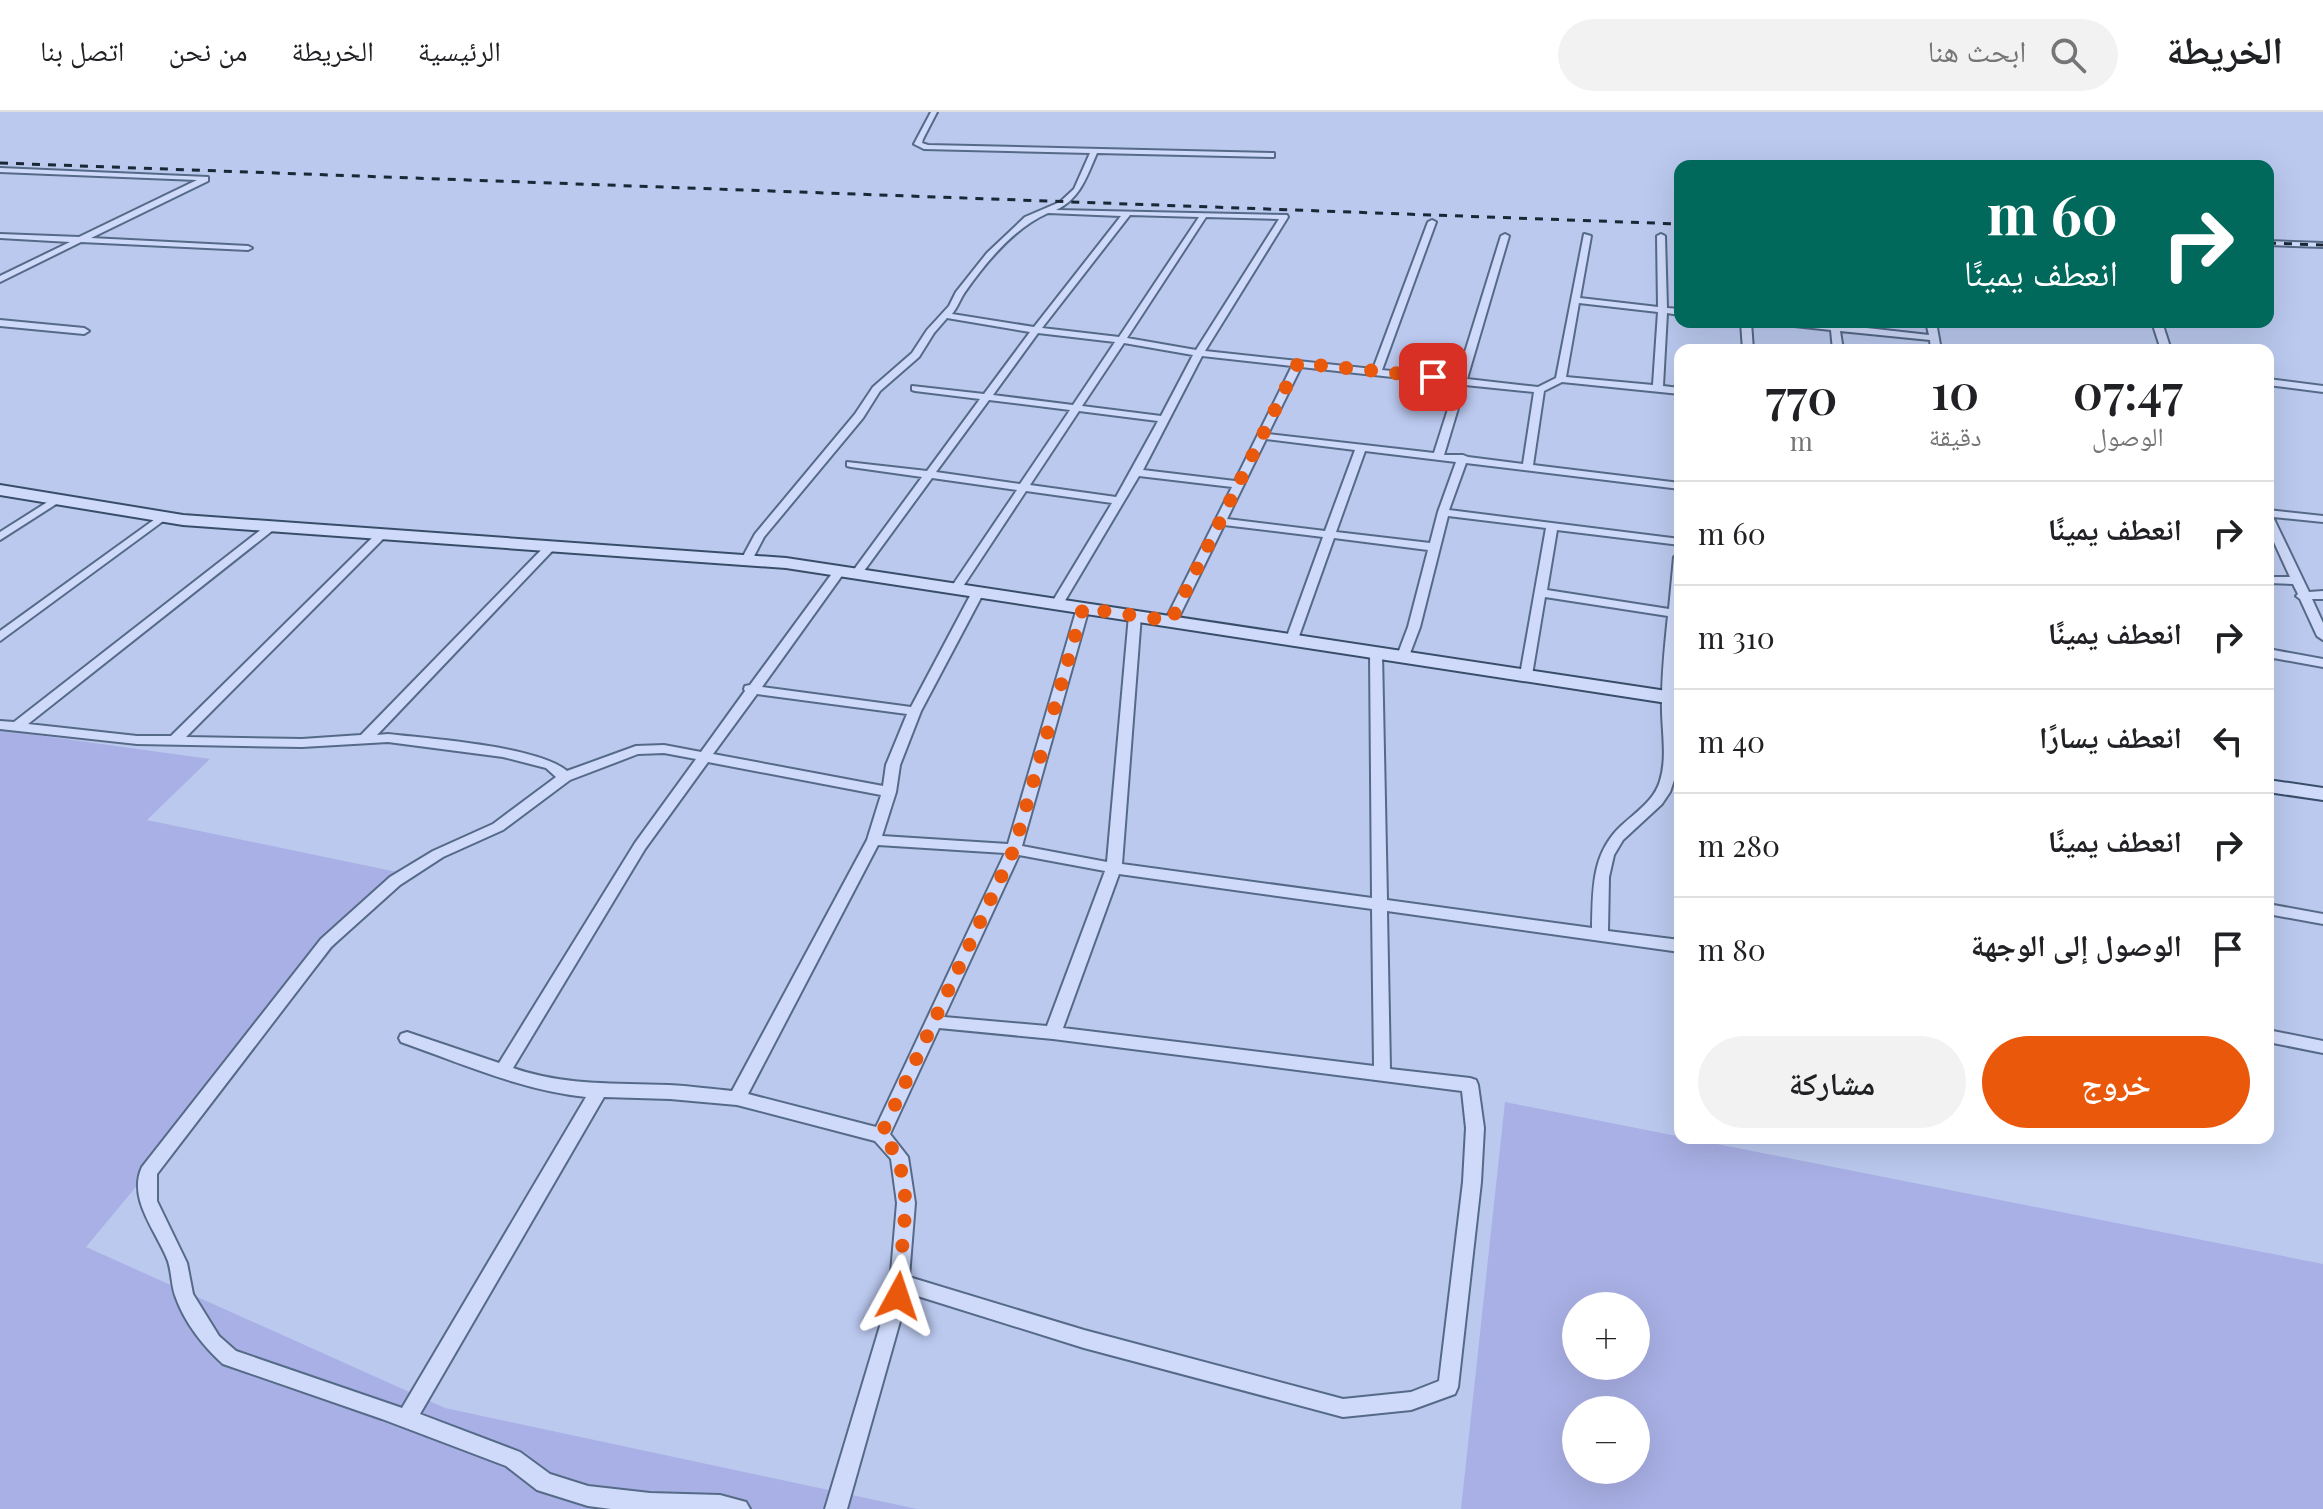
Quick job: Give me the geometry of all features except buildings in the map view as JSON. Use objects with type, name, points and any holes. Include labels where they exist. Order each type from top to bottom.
[{"type":"street","points":[[934,112],[918,144],[927,147],[1271,155]]},
{"type":"street","points":[[747,560],[759,536],[859,416],[876,389],[916,355],[990,255],[1028,219],[1063,204],[1077,190],[1094,152]]},
{"type":"street","points":[[0,170],[205,179],[0,279]]},
{"type":"street","points":[[0,179],[19,171]]},
{"type":"street","points":[[1044,211],[1284,217],[1199,353],[1136,472],[1057,604]]},
{"type":"street","points":[[502,1073],[640,846],[750,689],[931,474],[1127,214]]},
{"type":"street","points":[[956,589],[1204,215]]},
{"type":"street","points":[[1377,370],[1432,222]]},
{"type":"street","points":[[0,236],[248,248]]},
{"type":"street","points":[[1439,455],[1505,236]]},
{"type":"street","points":[[1561,379],[1587,236]]},
{"type":"street","points":[[1658,389],[1663,310],[1661,236]]},
{"type":"street","points":[[2274,243],[2323,245]]},
{"type":"street","points":[[1575,300],[1674,311]]},
{"type":"street","points":[[944,315],[1199,353],[1539,390],[1561,379],[1674,390]]},
{"type":"street","points":[[0,323],[84,331]]},
{"type":"street","points":[[1858,328],[1934,338]]},
{"type":"street","points":[[1932,328],[1935,344]]},
{"type":"street","points":[[1171,621],[1298,363]]},
{"type":"street","points":[[2274,383],[2323,389]]},
{"type":"street","points":[[915,388],[1164,419]]},
{"type":"street","points":[[1528,467],[1539,390]]},
{"type":"street","points":[[1263,436],[1674,485]]},
{"type":"street","points":[[1292,639],[1361,447]]},
{"type":"street","points":[[1403,656],[1414,627],[1443,512],[1463,458]]},
{"type":"street","points":[[851,464],[1117,500]]},
{"type":"street","points":[[1136,472],[1237,484]]},
{"type":"street","points":[[0,490],[162,517],[747,560],[848,572],[1674,698],[1674,783],[1626,829],[1606,857],[1600,935]]},
{"type":"street","points":[[0,537],[57,499]]},
{"type":"street","points":[[1443,512],[1674,541]]},
{"type":"street","points":[[2274,515],[2323,519]]},
{"type":"street","points":[[0,637],[162,517]]},
{"type":"street","points":[[1219,521],[1433,547]]},
{"type":"street","points":[[1526,675],[1552,526]]},
{"type":"street","points":[[16,727],[271,527]]},
{"type":"street","points":[[2274,529],[2302,596],[2323,636]]},
{"type":"street","points":[[174,741],[381,535]]},
{"type":"street","points":[[364,740],[551,546]]},
{"type":"street","points":[[2274,580],[2296,581]]},
{"type":"street","points":[[737,1098],[874,840],[889,792],[893,765],[915,711],[978,592]]},
{"type":"street","points":[[1541,593],[1674,613]]},
{"type":"street","points":[[2302,596],[2323,595]]},
{"type":"street","points":[[881,1135],[1014,849],[1083,608]]},
{"type":"street","points":[[1053,1033],[1114,868],[1135,615]]},
{"type":"street","points":[[1376,653],[1382,1074]]},
{"type":"street","points":[[2274,654],[2323,663]]},
{"type":"street","points":[[750,689],[915,711]]},
{"type":"street","points":[[0,725],[137,740],[289,743],[388,738],[503,753],[551,765],[565,777]]},
{"type":"street","points":[[739,1509],[588,1496],[544,1483],[513,1459],[230,1358],[212,1342],[184,1296],[178,1263],[148,1201],[148,1172],[337,932],[395,881],[438,854],[498,827],[565,777],[636,750],[664,749],[889,792]]},
{"type":"street","points":[[2274,787],[2323,794]]},
{"type":"street","points":[[874,840],[1014,849],[1114,868],[1674,945]]},
{"type":"street","points":[[2274,910],[2323,919]]},
{"type":"street","points":[[899,1282],[1084,1339],[1343,1408],[1411,1401],[1448,1387],[1472,1182],[1475,1128],[1470,1085],[1053,1033],[935,1022]]},
{"type":"street","points":[[2274,1037],[2323,1047]]},
{"type":"street","points":[[407,1038],[536,1083],[737,1098],[881,1135],[899,1157],[906,1203],[898,1296],[836,1509]]},
{"type":"street","points":[[406,1419],[599,1090]]},
{"type":"shaded area","points":[[0,730],[210,759],[147,820],[397,872],[86,1247],[445,1408],[917,1509],[0,1509]]},
{"type":"shaded area","points":[[1505,1102],[1674,1135],[1674,1144],[1717,1144],[2323,1264],[2323,1509],[1461,1509]]},
{"type":"railway","points":[[0,163],[1674,224]]},
{"type":"railway","points":[[2274,243],[2323,245]]},
{"type":"route","points":[[898,1296],[906,1203],[899,1157],[881,1135],[1014,849],[1083,608],[1171,621],[1298,363],[1433,377]]}]
